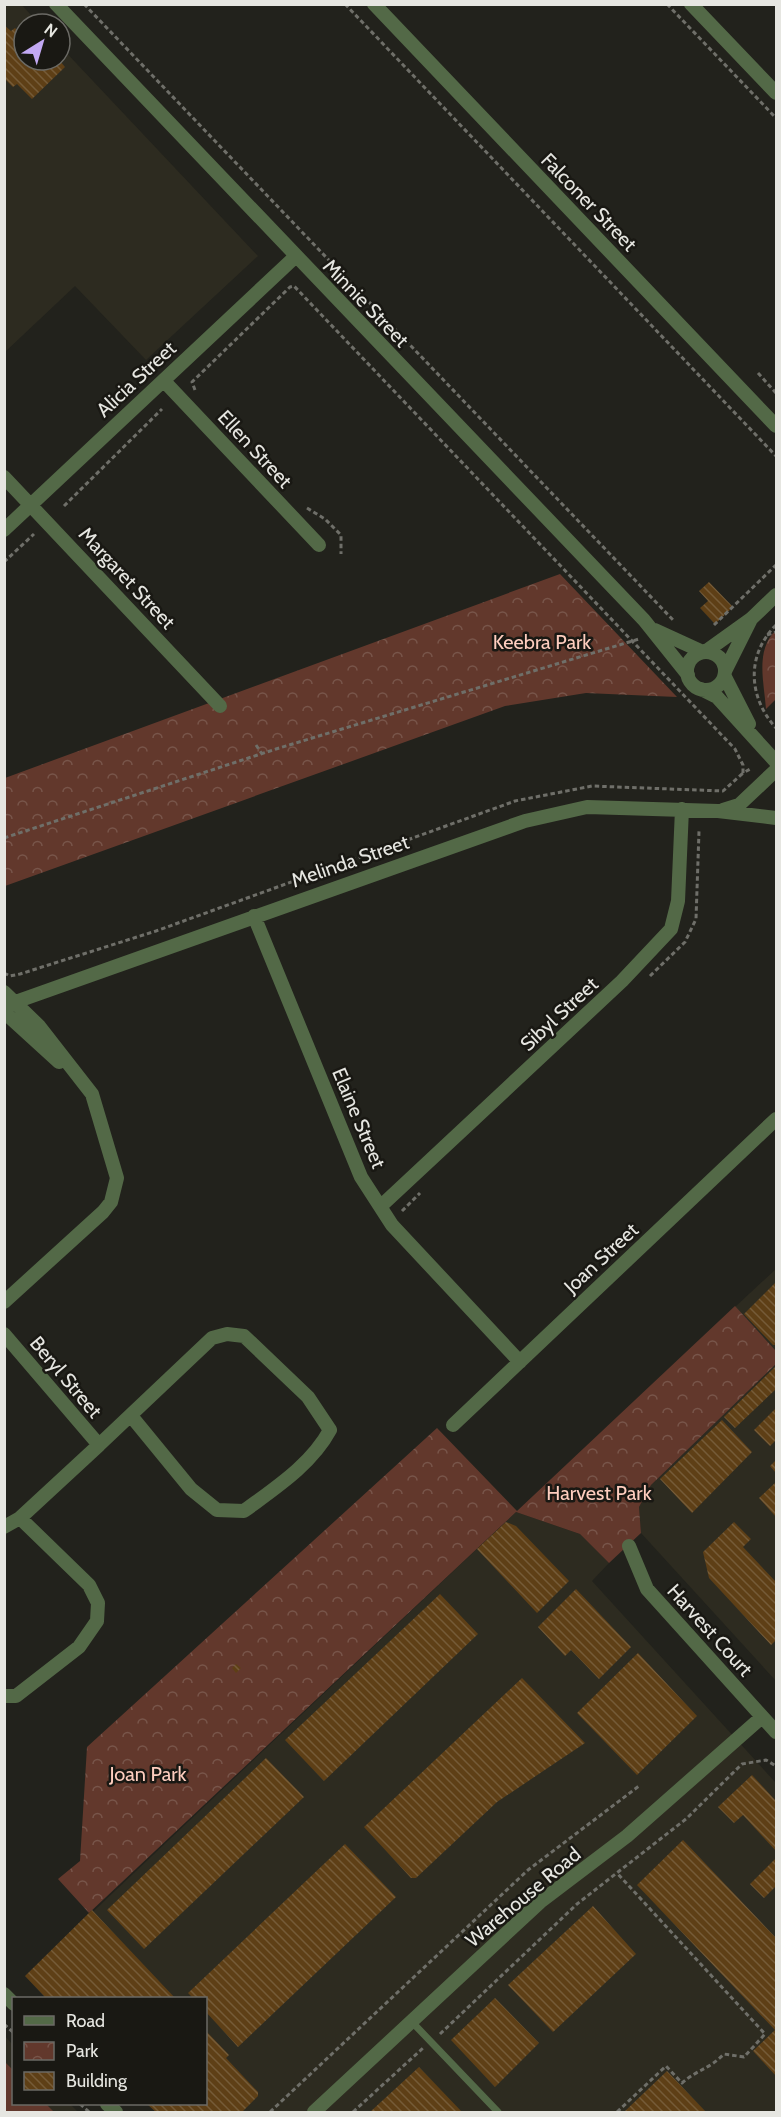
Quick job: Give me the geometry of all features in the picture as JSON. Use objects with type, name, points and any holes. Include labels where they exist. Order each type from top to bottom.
[{"type":"street","name":"Minnie Street","points":[[56,4],[650,627],[688,675]]},
{"type":"street","name":"Falconer Street","points":[[374,4],[777,426]]},
{"type":"street","points":[[691,4],[777,93]]},
{"type":"street","name":"Alicia Street","points":[[4,530],[295,257]]},
{"type":"street","name":"Ellen Street","points":[[164,381],[319,545]]},
{"type":"street","name":"Margaret Street","points":[[4,477],[220,706]]},
{"type":"street","points":[[777,595],[751,620],[690,660],[688,675],[692,684],[719,698],[777,762]]},
{"type":"street","points":[[701,689],[713,689],[725,674],[751,620]]},
{"type":"street","name":"Minnie Street","points":[[650,627],[704,652]]},
{"type":"street","points":[[704,652],[719,657],[725,674],[759,742]]},
{"type":"street","name":"Melinda Street","points":[[718,811],[739,805],[777,770]]},
{"type":"street","name":"Melinda Street","points":[[7,1004],[525,821],[587,807],[718,811],[777,818]]},
{"type":"street","name":"Sibyl Street","points":[[381,1206],[622,981],[671,929],[678,901],[682,809]]},
{"type":"street","name":"Elaine Street","points":[[254,916],[361,1178],[392,1226],[520,1362]]},
{"type":"street","points":[[4,1302],[103,1212],[113,1196],[117,1178],[92,1095],[39,1026],[7,1004]]},
{"type":"street","name":"Joan Street","points":[[453,1425],[777,1119]]},
{"type":"street","name":"Beryl Street","points":[[4,1334],[99,1445],[20,1518],[4,1527]]},
{"type":"street","points":[[99,1445],[132,1417],[212,1338],[226,1334],[244,1336],[308,1397],[330,1430],[323,1442],[293,1474],[244,1511],[217,1510],[191,1489],[132,1417]]},
{"type":"street","points":[[4,1696],[16,1696],[79,1647],[97,1621],[98,1603],[89,1585],[20,1518]]},
{"type":"street","name":"Harvest Court","points":[[629,1546],[647,1589],[777,1732]]},
{"type":"street","name":"Warehouse Road","points":[[314,2112],[540,1902],[627,1836],[762,1717]]},
{"type":"lane","points":[[412,2022],[498,2112]]},
{"type":"path","points":[[84,4],[664,614],[676,623]]},
{"type":"path","points":[[345,4],[777,456]]},
{"type":"path","points":[[667,4],[777,118]]},
{"type":"path","points":[[192,382],[290,287],[294,286],[735,749],[743,765],[743,773],[752,768]]},
{"type":"path","points":[[758,373],[777,393]]},
{"type":"path","points":[[64,506],[162,408]]},
{"type":"path","points":[[4,562],[34,534]]},
{"type":"path","points":[[708,631],[777,565]]},
{"type":"path","points":[[777,625],[767,635],[756,656],[755,681],[765,716],[777,728]]},
{"type":"path","points":[[767,635],[777,632]]},
{"type":"path","points":[[4,837],[262,754],[639,639]]},
{"type":"path","points":[[256,745],[262,754]]},
{"type":"path","points":[[643,983],[685,942],[696,919],[699,831]]},
{"type":"path","points":[[401,1213],[428,1186]]},
{"type":"path","points":[[353,2112],[577,1904],[686,1819],[742,1764],[765,1760],[777,1766]]},
{"type":"path","points":[[270,2112],[528,1870],[639,1786]]},
{"type":"path","points":[[617,1872],[765,2034],[744,2058],[724,2054],[711,2068],[695,2072],[682,2083],[666,2066],[617,2112]]},
{"type":"shaded area","points":[[21,4],[28,12],[12,12],[12,72],[72,72],[72,59],[258,256],[146,360],[75,286],[5,352],[4,5]]},
{"type":"shaded area","points":[[776,1269],[776,1351],[735,1307]]},
{"type":"shaded area","points":[[776,1364],[776,1681],[641,1533],[639,1507],[651,1485]]},
{"type":"shaded area","points":[[516,1512],[580,1534],[609,1563],[592,1581],[776,1783],[776,2112],[156,2112],[148,2105],[207,2105],[207,1997],[45,1997],[25,1976]]},
{"type":"shaded area","points":[[4,2035],[12,2044],[12,2105],[71,2105],[78,2112],[5,2112]]},
{"type":"green space","name":"Keebra Park","points":[[560,574],[677,697],[586,693],[505,706],[5,886],[5,778]]},
{"type":"green space","points":[[776,630],[776,699],[766,709],[763,657],[769,638]]},
{"type":"green space","name":"Joan Park","points":[[735,1306],[776,1351],[776,1364],[651,1485],[639,1507],[641,1533],[609,1563],[580,1534],[516,1512],[89,1913],[58,1879],[80,1861],[87,1747],[437,1428],[517,1511]]},
{"type":"green space","points":[[4,2061],[12,2069],[12,2105],[47,2105],[54,2112],[5,2112]]},
{"type":"building","points":[[4,25],[12,30],[12,72],[60,72],[32,99],[17,84],[13,87],[4,78]]},
{"type":"building","points":[[709,582],[733,607],[715,624],[700,608],[708,601],[699,591]]},
{"type":"building","points":[[776,1282],[776,1345],[773,1345],[744,1314]]},
{"type":"building","points":[[776,1366],[776,1389],[735,1428],[724,1417]]},
{"type":"building","points":[[776,1408],[776,1440],[770,1446],[754,1430]]},
{"type":"building","points":[[722,1420],[752,1452],[692,1513],[660,1479]]},
{"type":"building","points":[[776,1460],[776,1473],[770,1466]]},
{"type":"building","points":[[776,1482],[776,1517],[759,1498]]},
{"type":"building","points":[[506,1522],[516,1526],[569,1581],[537,1613],[477,1549]]},
{"type":"building","points":[[734,1522],[751,1539],[743,1547],[776,1582],[776,1640],[771,1645],[709,1578],[703,1552]]},
{"type":"building","points":[[576,1589],[631,1647],[599,1679],[571,1650],[565,1656],[538,1627]]},
{"type":"building","points":[[440,1594],[478,1634],[324,1781],[285,1740]]},
{"type":"building","points":[[638,1653],[697,1716],[637,1775],[577,1713]]},
{"type":"building","points":[[236,1664],[241,1668],[236,1673],[232,1668]]},
{"type":"building","points":[[522,1678],[585,1743],[497,1802],[416,1878],[411,1878],[364,1827]]},
{"type":"building","points":[[266,1758],[304,1797],[144,1949],[107,1910]]},
{"type":"building","points":[[752,1775],[776,1801],[776,1851],[743,1815],[734,1823],[718,1807]]},
{"type":"building","points":[[683,1840],[776,1938],[776,2076],[753,2051],[775,2030],[637,1885]]},
{"type":"building","points":[[345,1844],[396,1897],[238,2047],[207,2013],[207,1997],[192,1997],[188,1993]]},
{"type":"building","points":[[776,1858],[776,1886],[764,1898],[750,1884]]},
{"type":"building","points":[[593,1906],[636,1954],[553,2032],[508,1985]]},
{"type":"building","points":[[92,1910],[174,1997],[45,1997],[25,1976]]},
{"type":"building","points":[[495,1998],[539,2043],[495,2087],[451,2040]]},
{"type":"building","points":[[207,2032],[229,2055],[226,2058],[258,2092],[258,2096],[242,2112],[156,2112],[148,2105],[207,2105]]},
{"type":"building","points":[[419,2067],[462,2112],[370,2112]]},
{"type":"building","points":[[667,2071],[706,2112],[625,2111]]},
{"type":"park label","name":"Harvest Park","points":[[599,1493]]}]
